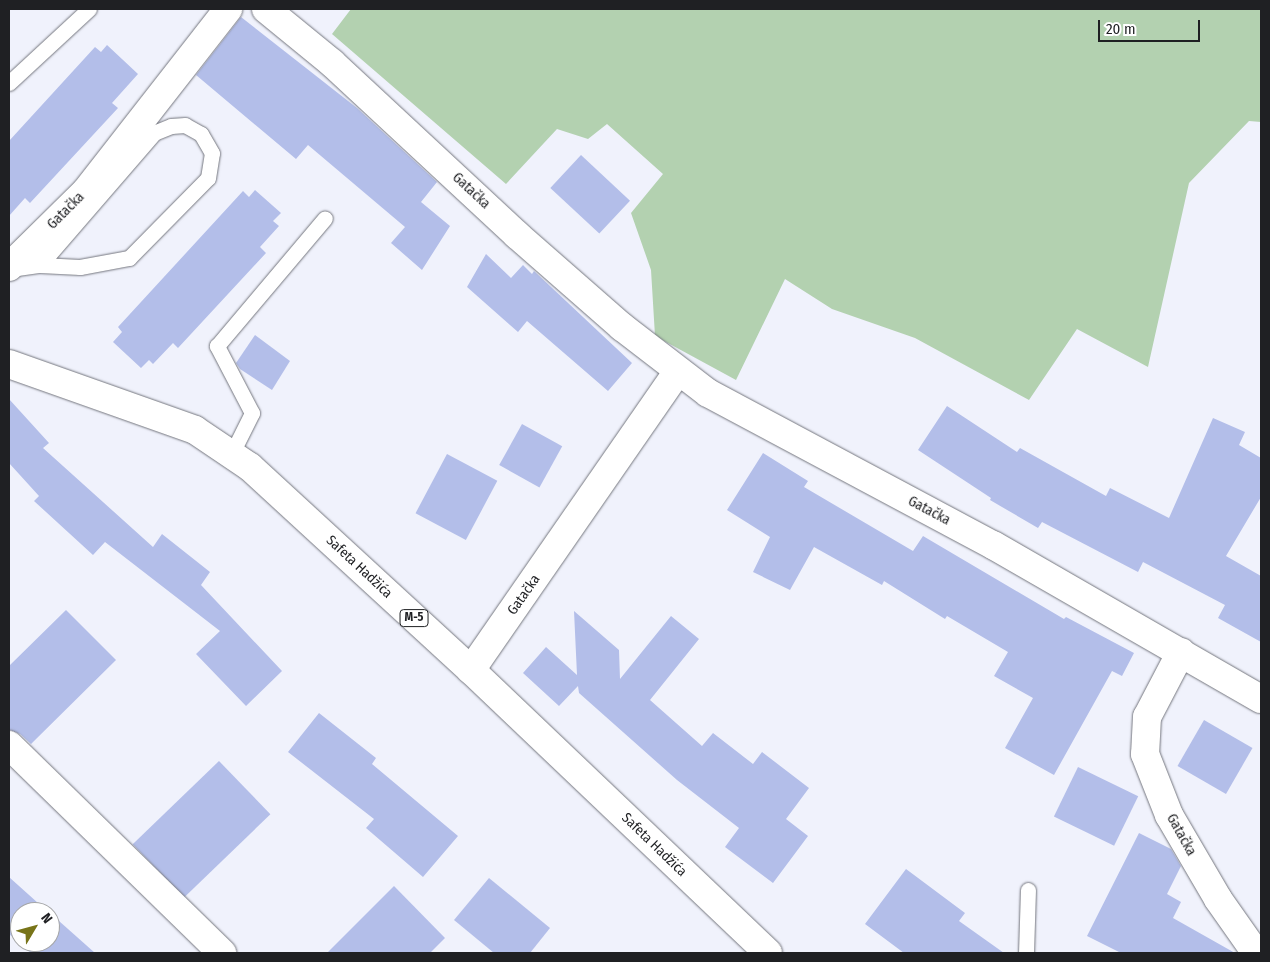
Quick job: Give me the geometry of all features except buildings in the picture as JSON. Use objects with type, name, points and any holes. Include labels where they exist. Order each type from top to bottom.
[{"type":"street","name":"Gatačka","points":[[9,268],[86,191],[228,9]]},
{"type":"street","name":"Gatačka","points":[[266,9],[332,63],[517,235],[677,372],[708,393],[993,545],[1261,699]]},
{"type":"street","name":"Safeta Hadžića","points":[[9,364],[195,430],[250,467],[471,670],[768,953]]},
{"type":"street","name":"Gatačka","points":[[471,670],[677,372]]},
{"type":"street","name":"Gatačka","points":[[1181,652],[1147,716],[1145,754],[1169,815],[1218,899],[1256,953]]},
{"type":"street","points":[[9,745],[222,953]]},
{"type":"lane","points":[[9,83],[89,9]]},
{"type":"lane","points":[[9,268],[40,265],[80,266],[129,258],[208,178],[212,153],[201,134],[185,125],[171,126],[154,133],[40,265]]},
{"type":"lane","points":[[232,455],[252,413],[217,346],[324,218]]},
{"type":"lane","points":[[1026,953],[1028,890]]},
{"type":"green space","points":[[351,9],[1261,9],[1261,122],[1249,121],[1189,183],[1148,367],[1077,329],[1029,400],[915,338],[832,309],[785,279],[736,380],[655,336],[651,270],[631,213],[663,174],[607,124],[588,139],[557,129],[506,184],[332,34]]}]
